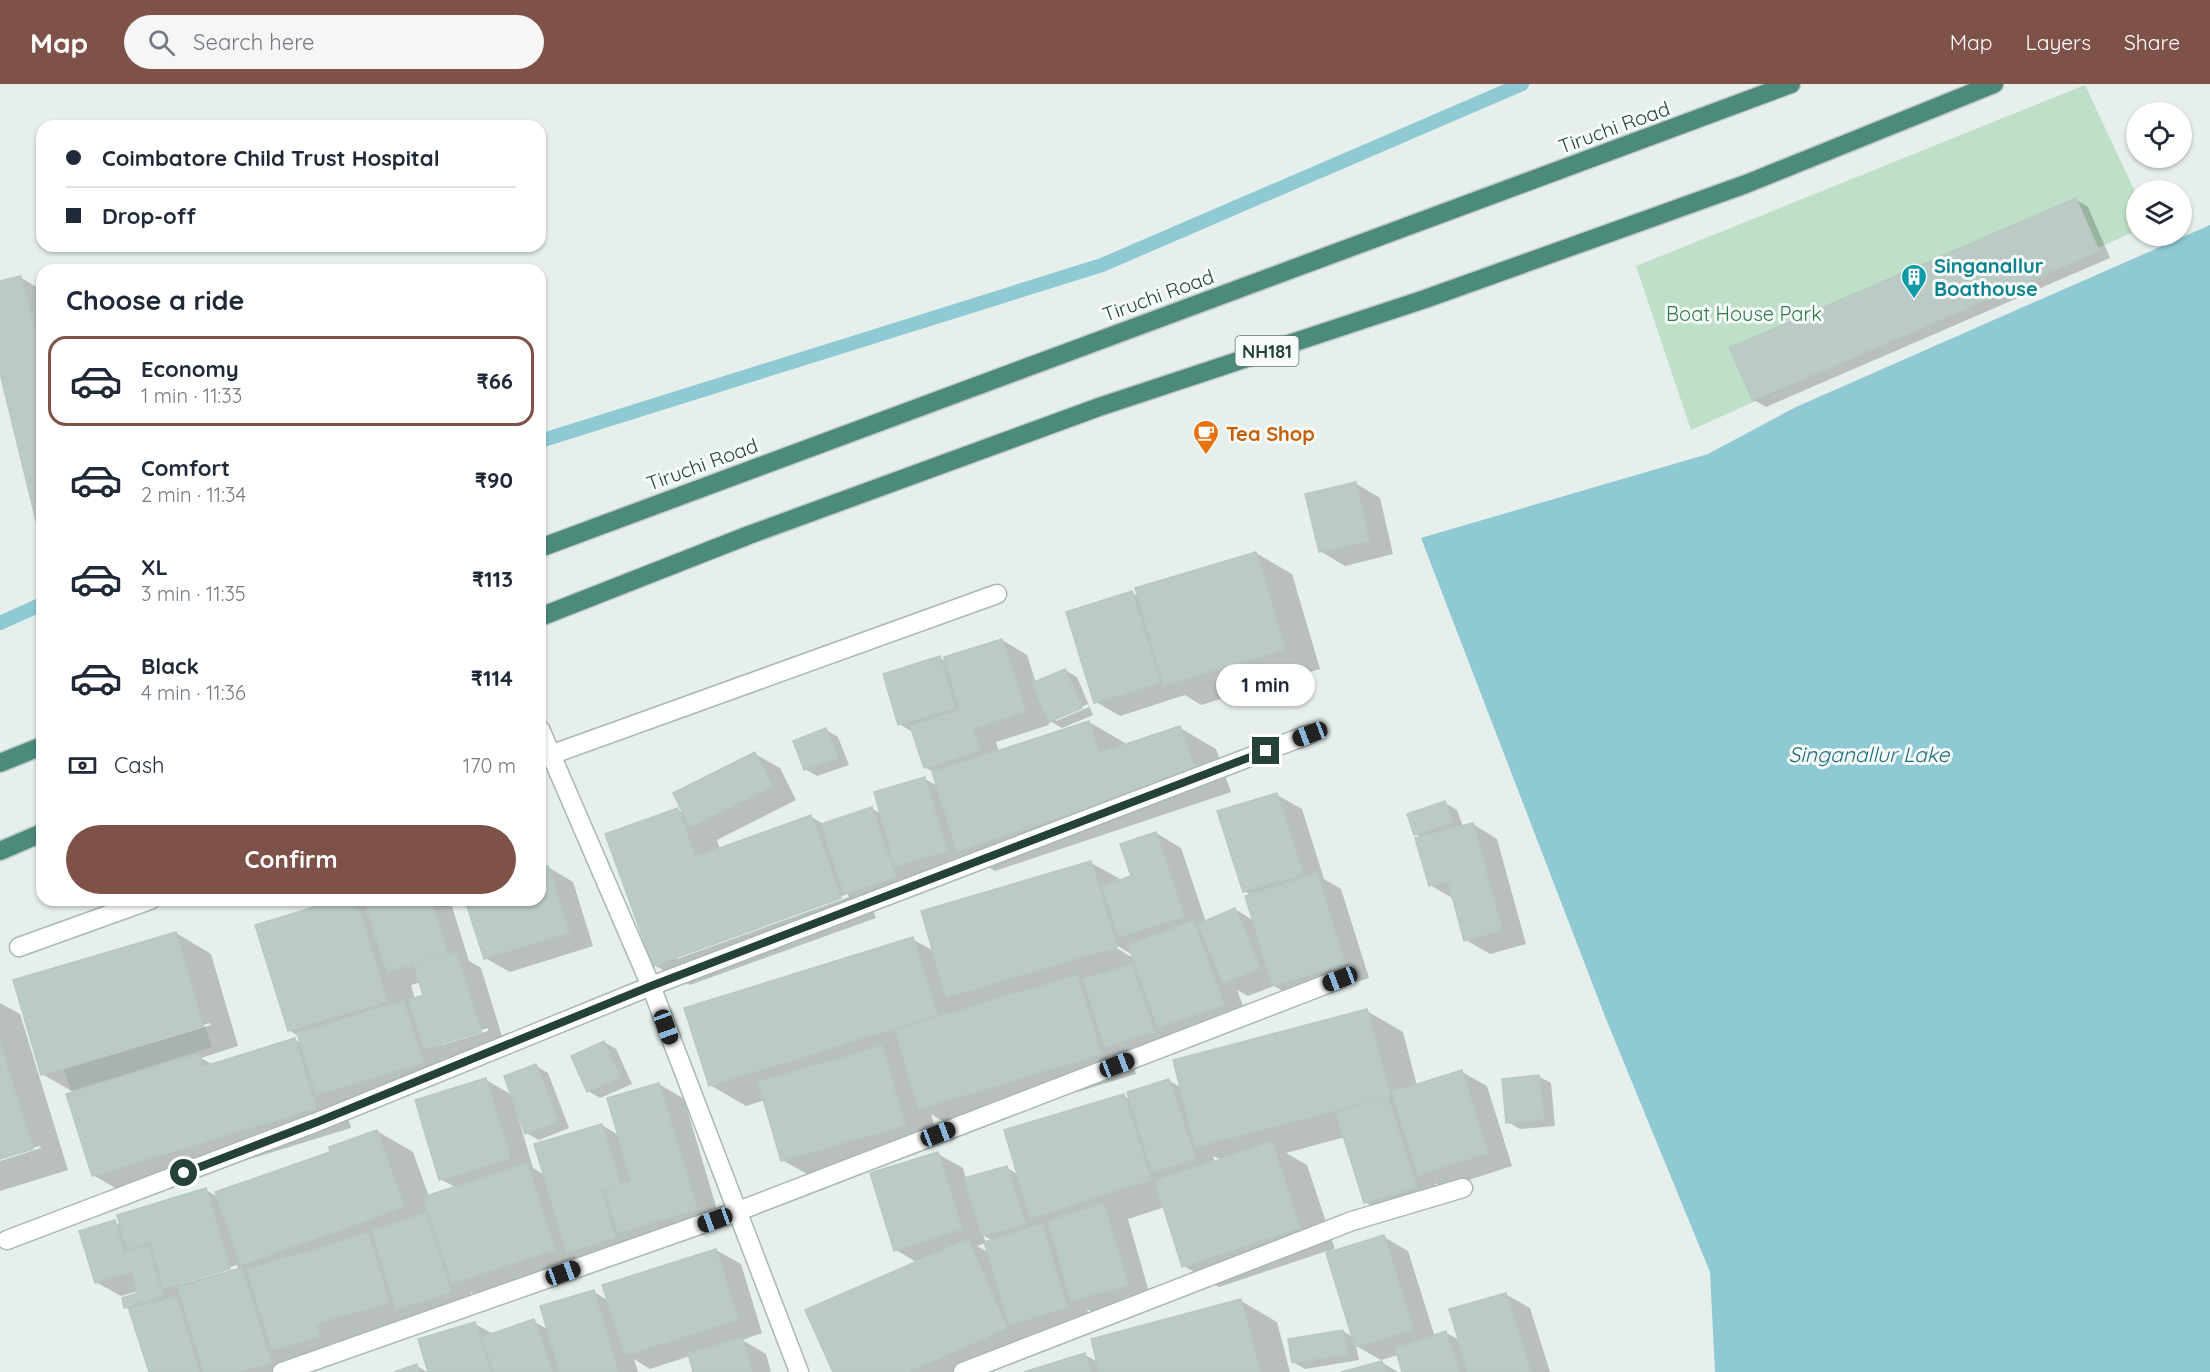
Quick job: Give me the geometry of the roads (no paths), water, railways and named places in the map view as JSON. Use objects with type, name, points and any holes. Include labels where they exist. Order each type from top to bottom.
[{"type":"highway","name":"Tiruchi Road","points":[[546,546],[1791,84]]},
{"type":"highway","name":"NH181","points":[[546,615],[749,535],[1088,411],[1425,299],[1746,184],[1994,84]]},
{"type":"highway","points":[[0,763],[36,748]]},
{"type":"highway","points":[[0,851],[36,836]]},
{"type":"street","points":[[799,1372],[651,986],[546,757],[997,594]]},
{"type":"street","points":[[7,1240],[317,1122],[651,986],[1310,734]]},
{"type":"street","points":[[19,947],[133,906]]},
{"type":"street","points":[[282,1372],[736,1212],[1340,979]]},
{"type":"street","points":[[963,1372],[1352,1221],[1463,1188]]},
{"type":"water","name":"Singanallur Lake","points":[[2210,225],[2210,1372],[1715,1372],[1710,1272],[1606,1019],[1421,538],[1708,454],[1796,407],[2162,246],[2192,246],[2192,233]]},
{"type":"waterway","points":[[546,439],[1102,265],[1522,84]]},
{"type":"waterway","points":[[0,623],[36,607]]},
{"type":"place","name":"Singanallur Boathouse","points":[[1914,300]]},
{"type":"place","name":"Tea Shop","points":[[1206,456]]},
{"type":"park label","name":"Boat House Park","points":[[1744,313]]}]
